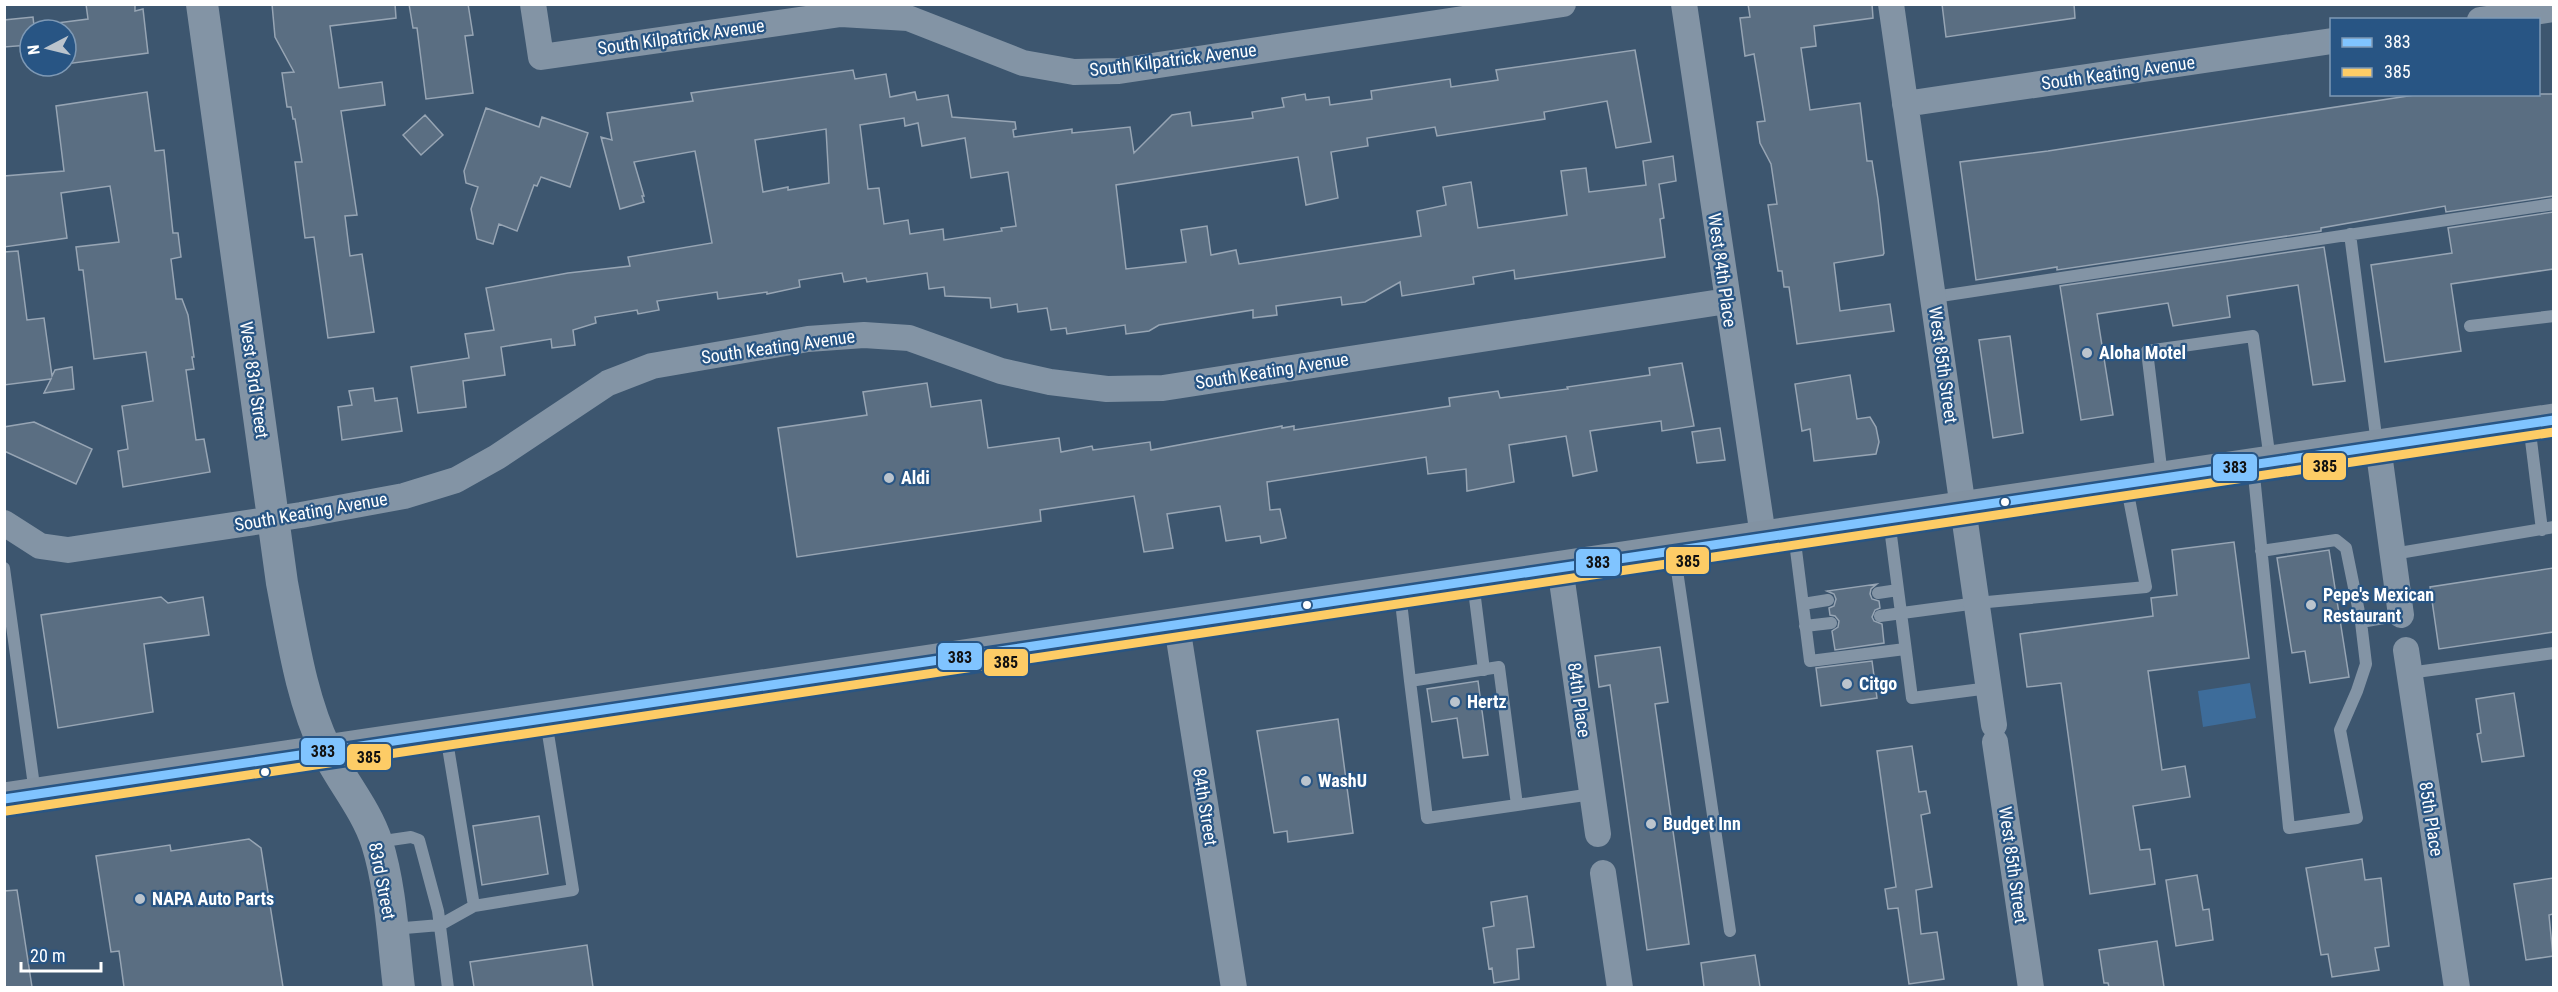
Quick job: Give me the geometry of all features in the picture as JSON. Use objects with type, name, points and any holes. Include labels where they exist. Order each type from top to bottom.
[{"type":"main road","points":[[20,797],[1177,626],[1778,533],[2541,422]]},
{"type":"street","name":"West 83rd Street","points":[[202,4],[282,583],[305,698],[327,751]]},
{"type":"street","name":"South Kilpatrick Avenue","points":[[533,4],[541,57],[841,14],[908,18],[1023,63],[1074,72],[1119,71],[1563,4]]},
{"type":"street","name":"West 84th Place","points":[[1684,4],[1727,300],[1778,533]]},
{"type":"street","name":"West 85th Street","points":[[1891,4],[2031,987]]},
{"type":"street","points":[[2493,18],[2553,9]]},
{"type":"street","name":"South Keating Avenue","points":[[1905,104],[2330,41]]},
{"type":"street","name":"South Keating Avenue","points":[[4,524],[40,546],[68,550],[274,519],[404,496],[456,480],[497,458],[608,383],[652,366],[807,339],[864,335],[909,338],[1001,371],[1050,382],[1107,389],[1163,388],[1727,300]]},
{"type":"street","points":[[2378,446],[2401,615]]},
{"type":"street","name":"84th Place","points":[[1560,567],[1598,834]]},
{"type":"street","name":"84th Street","points":[[1177,626],[1234,987]]},
{"type":"street","name":"85th Place","points":[[2408,661],[2457,987]]},
{"type":"street","name":"83rd Street","points":[[327,751],[362,809],[376,842],[383,867],[399,987]]},
{"type":"street","points":[[1603,873],[1620,987]]},
{"type":"lane","points":[[1934,297],[2553,204]]},
{"type":"lane","points":[[2350,234],[2378,446]]},
{"type":"lane","points":[[2470,326],[2553,316]]},
{"type":"lane","points":[[2162,477],[2147,351],[2253,336],[2261,463],[2261,551],[2289,828],[2356,818],[2340,730],[2366,664],[2361,622],[2346,548],[2336,540],[2261,551]]},
{"type":"lane","points":[[2393,554],[2548,529],[2541,422]]},
{"type":"lane","points":[[1880,616],[1977,603],[2146,587],[2126,482]]},
{"type":"lane","points":[[1889,517],[1912,698],[1989,688]]},
{"type":"lane","points":[[1778,533],[1803,604],[1810,661],[1905,649]]},
{"type":"lane","points":[[1674,549],[1730,931]]},
{"type":"lane","points":[[4,568],[20,797]]},
{"type":"lane","points":[[1473,580],[1484,670]]},
{"type":"lane","points":[[1878,593],[1898,590]]},
{"type":"lane","points":[[1400,591],[1427,818],[1592,794]]},
{"type":"lane","points":[[1803,604],[1828,600]]},
{"type":"lane","points":[[2361,622],[2401,615]]},
{"type":"lane","points":[[1806,626],[1831,623]]},
{"type":"lane","points":[[2408,661],[2553,653]]},
{"type":"lane","points":[[1410,681],[1499,668],[1517,805]]},
{"type":"lane","points":[[392,929],[440,925],[474,906],[573,890],[546,720]]},
{"type":"lane","points":[[446,734],[474,906]]},
{"type":"lane","points":[[376,842],[411,837],[419,840],[438,911],[448,987]]},
{"type":"shaded area","points":[[2250,683],[2256,718],[2203,727],[2198,691]]},
{"type":"building","points":[[86,4],[135,4],[135,11],[143,9],[148,53],[78,62],[78,20],[88,19]]},
{"type":"building","points":[[272,4],[395,4],[396,18],[330,26],[339,88],[382,82],[385,105],[341,111],[357,215],[345,216],[350,256],[362,254],[374,332],[328,338],[314,237],[305,238],[295,162],[302,162],[295,119],[293,119],[291,107],[287,107],[282,73],[294,72],[275,37]]},
{"type":"building","points":[[409,4],[468,4],[473,35],[465,36],[473,93],[426,99],[417,28],[413,28]]},
{"type":"building","points":[[1748,4],[1872,4],[1873,18],[1814,26],[1816,46],[1801,48],[1810,110],[1860,103],[1867,161],[1872,161],[1878,199],[1884,253],[1834,263],[1840,311],[1890,304],[1894,331],[1797,344],[1789,287],[1784,287],[1782,271],[1778,271],[1768,205],[1777,204],[1771,164],[1760,143],[1757,122],[1765,121],[1754,54],[1745,56],[1740,18],[1750,17]]},
{"type":"building","points":[[1942,4],[2074,4],[2075,18],[1946,37]]},
{"type":"building","points":[[18,19],[18,46],[4,47],[4,20]]},
{"type":"building","points":[[1635,50],[1651,142],[1616,148],[1607,101],[1544,112],[1545,119],[1437,136],[1435,127],[1367,138],[1368,146],[1331,152],[1338,198],[1306,205],[1298,157],[1116,185],[1126,269],[1186,262],[1181,230],[1207,226],[1211,255],[1236,250],[1239,264],[1421,236],[1417,211],[1446,205],[1443,187],[1471,182],[1478,228],[1567,215],[1561,171],[1586,168],[1589,192],[1646,185],[1643,161],[1673,156],[1676,181],[1659,184],[1664,218],[1660,219],[1665,257],[1515,279],[1514,270],[1473,277],[1474,284],[1402,296],[1400,282],[1365,302],[1342,305],[1341,297],[1276,306],[1277,315],[1253,318],[1253,310],[1159,325],[1149,331],[1126,334],[1125,325],[1067,334],[1066,328],[1051,330],[1047,308],[1018,312],[1017,304],[991,308],[990,298],[945,296],[944,287],[929,289],[927,273],[867,282],[866,278],[844,282],[842,273],[799,280],[800,287],[767,294],[767,292],[718,299],[717,292],[657,301],[659,310],[638,314],[637,310],[595,317],[596,323],[573,330],[575,345],[552,348],[551,339],[501,347],[505,375],[463,381],[466,407],[418,413],[411,367],[469,358],[465,334],[494,330],[486,288],[568,273],[630,266],[628,257],[712,243],[695,151],[634,162],[644,202],[620,209],[601,137],[612,140],[607,113],[693,101],[691,93],[853,70],[855,79],[886,74],[890,97],[915,92],[917,100],[948,95],[952,117],[1015,122],[1014,137],[1072,129],[1072,133],[1130,127],[1134,153],[1172,115],[1190,112],[1192,126],[1253,118],[1252,112],[1284,107],[1282,98],[1305,94],[1306,100],[1329,97],[1330,105],[1372,99],[1371,91],[1450,79],[1451,87],[1498,80],[1496,70]],"holes":[[[904,118],[905,126],[918,123],[922,146],[965,138],[971,178],[1008,172],[1016,226],[1001,228],[1002,231],[944,240],[943,229],[910,234],[908,220],[884,224],[879,188],[868,189],[860,125]],[[826,129],[829,183],[763,192],[755,140]]]},
{"type":"building","points":[[147,92],[155,151],[164,150],[173,233],[178,233],[181,257],[171,259],[176,299],[182,299],[188,315],[194,357],[192,357],[194,369],[186,370],[196,440],[204,439],[210,472],[123,487],[118,451],[128,449],[122,406],[153,401],[146,352],[94,359],[83,270],[79,270],[76,247],[119,242],[110,186],[61,193],[67,238],[4,247],[4,176],[64,171],[56,106]]},
{"type":"building","points":[[2540,94],[2553,94],[2553,196],[2446,212],[2445,206],[2321,228],[2321,231],[1976,280],[1960,162],[2048,151],[2408,96],[2540,96]]},
{"type":"building","points":[[486,108],[539,127],[542,117],[588,133],[570,187],[541,177],[537,186],[534,185],[517,231],[499,224],[493,244],[477,239],[471,209],[478,187],[466,183],[464,171]]},
{"type":"building","points":[[425,115],[443,135],[421,155],[403,135]]},
{"type":"building","points":[[2553,212],[2553,269],[2451,284],[2461,351],[2385,362],[2371,265],[2452,253],[2448,228]]},
{"type":"building","name":"Aloha Motel","points":[[2324,247],[2345,381],[2313,385],[2298,285],[2227,296],[2230,317],[2173,326],[2168,303],[2097,314],[2113,415],[2081,420],[2060,286]]},
{"type":"building","points":[[18,251],[27,320],[44,318],[52,376],[55,370],[72,367],[74,389],[44,393],[51,379],[4,385],[4,252]]},
{"type":"building","points":[[2010,336],[2023,433],[1993,438],[1979,340]]},
{"type":"building","points":[[1682,363],[1694,426],[1662,431],[1661,421],[1590,431],[1597,471],[1573,476],[1566,436],[1509,445],[1514,482],[1467,491],[1466,469],[1428,474],[1426,457],[1267,482],[1270,510],[1280,509],[1286,538],[1261,543],[1260,536],[1226,541],[1220,506],[1167,514],[1173,548],[1144,552],[1134,496],[1040,510],[1041,521],[797,557],[778,428],[867,415],[863,392],[927,383],[931,407],[981,400],[988,448],[1059,438],[1061,452],[1092,446],[1093,450],[1150,442],[1151,450],[1282,426],[1282,428],[1294,426],[1294,430],[1450,406],[1449,398],[1498,391],[1500,398],[1568,389],[1567,387],[1650,375],[1649,368]]},
{"type":"building","points":[[1850,375],[1857,419],[1870,417],[1876,427],[1879,442],[1876,454],[1814,461],[1810,429],[1802,431],[1795,384]]},
{"type":"building","points":[[373,388],[375,401],[397,398],[402,431],[342,440],[338,407],[352,405],[349,391]]},
{"type":"building","points":[[34,422],[92,449],[76,484],[4,451],[4,427]]},
{"type":"building","points":[[1720,428],[1725,460],[1697,463],[1692,432]]},
{"type":"building","points":[[2234,542],[2249,658],[2148,671],[2162,770],[2185,766],[2190,797],[2133,806],[2140,850],[2150,849],[2155,884],[2090,894],[2061,683],[2027,687],[2020,634],[2153,616],[2151,598],[2177,595],[2172,550]]},
{"type":"building","name":"Pepe's Mexican Restaurant","points":[[2329,550],[2349,677],[2310,683],[2305,651],[2292,653],[2277,558]]},
{"type":"building","points":[[2553,568],[2553,632],[2439,649],[2430,587]]},
{"type":"building","name":"Citgo","points":[[1877,584],[1871,589],[1870,594],[1872,599],[1879,601],[1880,608],[1875,610],[1872,617],[1874,621],[1882,624],[1884,643],[1835,650],[1832,631],[1838,627],[1839,621],[1835,616],[1830,615],[1829,608],[1834,606],[1836,599],[1834,594],[1827,591]]},
{"type":"building","points":[[161,597],[168,603],[203,597],[209,635],[144,644],[153,712],[58,728],[41,615]]},
{"type":"building","name":"Budget Inn","points":[[1660,647],[1668,702],[1655,704],[1689,944],[1647,950],[1610,685],[1599,687],[1595,656]]},
{"type":"building","name":"Citgo","points":[[1872,661],[1877,698],[1821,706],[1816,668]]},
{"type":"building","name":"Hertz","points":[[1478,681],[1488,755],[1463,758],[1457,718],[1432,722],[1427,689]]},
{"type":"building","points":[[2514,693],[2524,756],[2482,762],[2477,734],[2481,733],[2476,699]]},
{"type":"building","name":"WashU","points":[[1338,719],[1353,833],[1288,842],[1287,831],[1274,833],[1257,731]]},
{"type":"building","points":[[1912,746],[1919,792],[1926,791],[1930,813],[1921,815],[1932,887],[1916,890],[1921,934],[1937,932],[1944,979],[1909,984],[1898,908],[1888,909],[1885,889],[1896,887],[1877,751]]},
{"type":"building","points":[[539,816],[548,874],[482,885],[473,826]]},
{"type":"building","points":[[249,839],[261,848],[283,987],[124,987],[119,951],[111,952],[96,856],[170,845],[171,851]]},
{"type":"building","points":[[2362,859],[2365,880],[2381,878],[2389,946],[2375,948],[2379,970],[2332,977],[2328,954],[2321,955],[2306,868]]},
{"type":"building","points":[[2197,875],[2203,910],[2209,909],[2213,940],[2176,946],[2166,880]]},
{"type":"building","points":[[2553,878],[2553,914],[2549,915],[2553,956],[2526,960],[2514,884]]},
{"type":"building","points":[[17,890],[32,987],[4,987],[4,891]]},
{"type":"building","points":[[1527,896],[1534,947],[1517,949],[1519,979],[1494,983],[1492,968],[1489,969],[1483,928],[1494,926],[1491,902]]},
{"type":"building","points":[[2157,941],[2164,987],[2109,987],[2108,983],[2104,983],[2099,950]]},
{"type":"building","points":[[587,945],[593,987],[474,987],[470,962]]},
{"type":"building","points":[[1755,955],[1760,987],[1704,987],[1701,963]]},
{"type":"transit line","name":"383","points":[[4,799],[2554,420]]},
{"type":"transit line","name":"385","points":[[6,811],[2554,432]]},
{"type":"place","name":"Aloha Motel","points":[[2087,353]]},
{"type":"place","name":"Aldi","points":[[889,478]]},
{"type":"place","name":"Pepe's Mexican Restaurant","points":[[2311,605]]},
{"type":"place","name":"Citgo","points":[[1847,684]]},
{"type":"place","name":"Hertz","points":[[1455,702]]},
{"type":"place","name":"WashU","points":[[1306,781]]},
{"type":"place","name":"Budget Inn","points":[[1651,824]]},
{"type":"place","name":"NAPA Auto Parts","points":[[140,899]]}]
